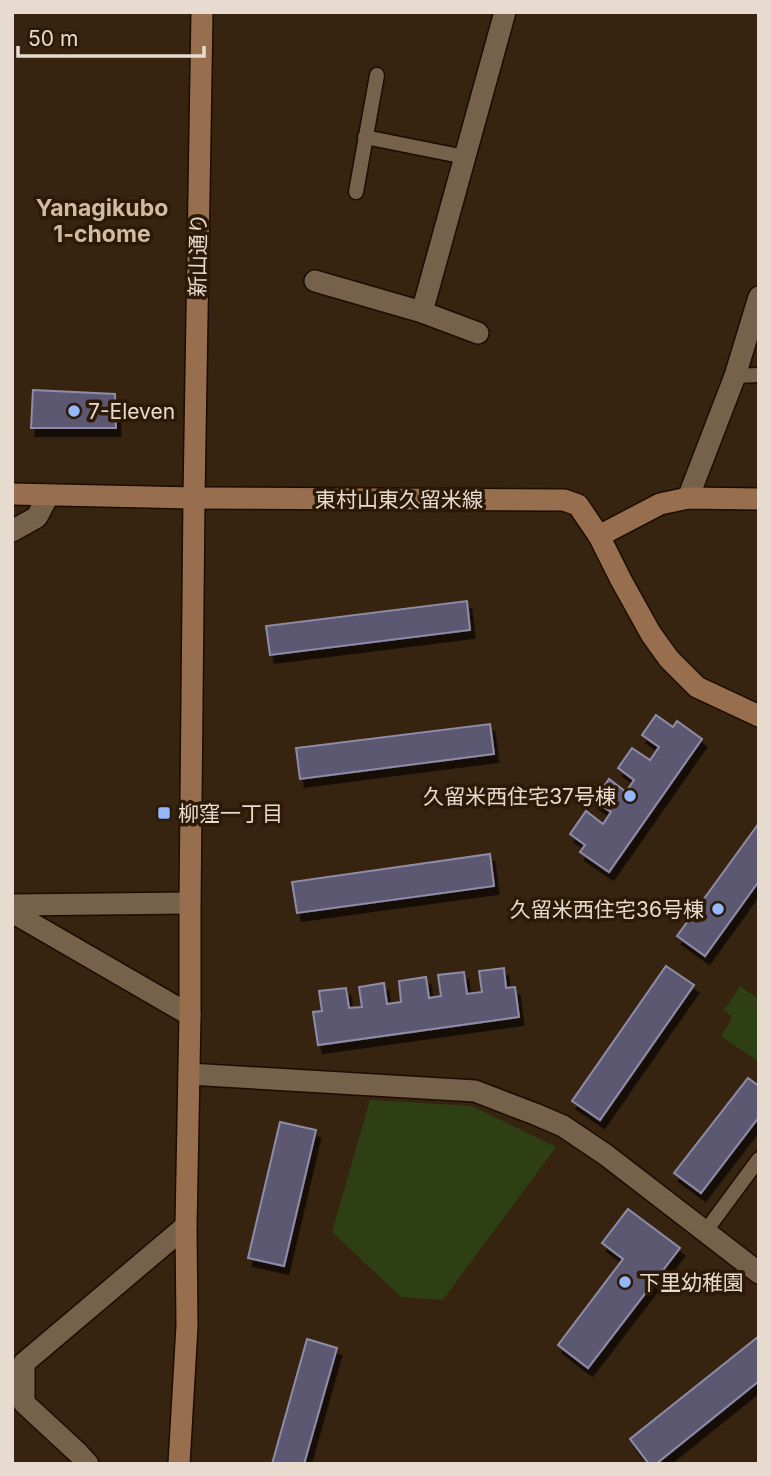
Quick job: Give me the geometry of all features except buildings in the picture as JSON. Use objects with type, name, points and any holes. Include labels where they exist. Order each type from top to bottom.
[{"type":"street","name":"新山通り","points":[[179,1464],[187,1326],[194,498],[202,12]]},
{"type":"street","points":[[422,312],[505,12]]},
{"type":"street","points":[[315,281],[422,312],[478,333]]},
{"type":"street","points":[[688,498],[735,376],[759,297]]},
{"type":"street","name":"東村山東久留米線","points":[[12,495],[564,499],[578,505],[600,536],[621,580],[668,659],[697,687],[759,716]]},
{"type":"street","points":[[12,531],[37,517],[48,496]]},
{"type":"street","points":[[600,536],[660,504],[688,498],[759,499]]},
{"type":"street","points":[[12,905],[190,903]]},
{"type":"street","points":[[12,912],[190,1015]]},
{"type":"street","points":[[189,1074],[475,1091],[563,1126],[606,1155],[759,1273]]},
{"type":"street","points":[[81,1460],[24,1403],[24,1363],[187,1226]]},
{"type":"lane","points":[[356,192],[377,75]]},
{"type":"lane","points":[[365,137],[465,157]]},
{"type":"lane","points":[[735,376],[759,375]]},
{"type":"lane","points":[[705,1232],[759,1159]]},
{"type":"green space","points":[[740,986],[759,999],[759,1062],[721,1036],[731,1020],[731,1016],[723,1009]]},
{"type":"green space","points":[[370,1100],[472,1106],[556,1147],[443,1300],[401,1297],[332,1232]]},
{"type":"place","name":"7-Eleven","points":[[74,411]]},
{"type":"place","name":"久留米西住宅37号棟","points":[[630,796]]},
{"type":"place","name":"柳窪一丁目","points":[[164,813]]},
{"type":"place","name":"久留米西住宅36号棟","points":[[718,909]]},
{"type":"place","name":"下里幼稚園","points":[[625,1282]]},
{"type":"district","name":"Yanagikubo 1-chome","points":[[102,221]]}]
